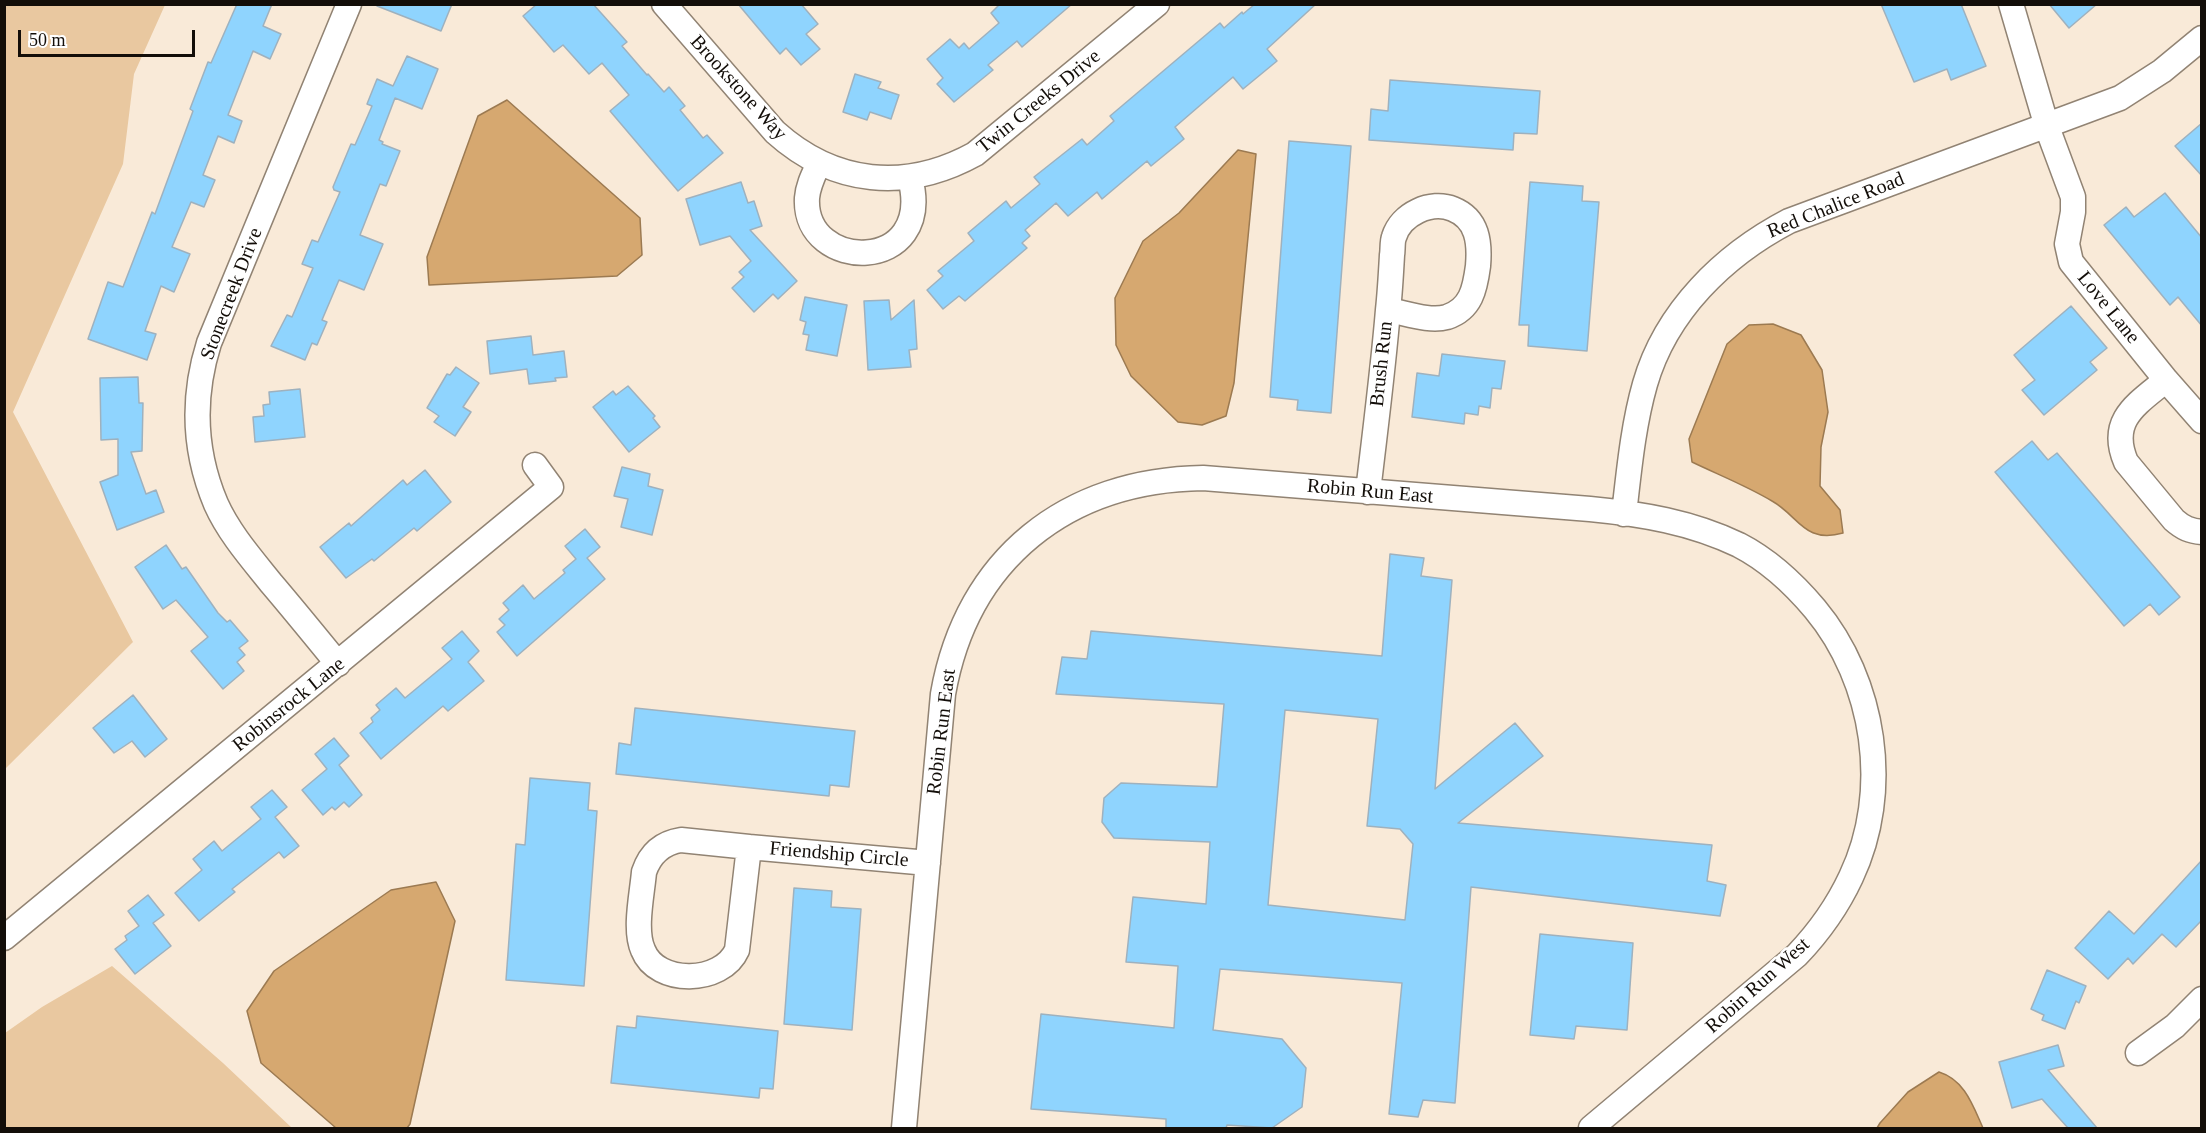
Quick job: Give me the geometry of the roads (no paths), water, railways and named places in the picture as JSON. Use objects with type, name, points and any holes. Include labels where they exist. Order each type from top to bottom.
[{"type":"street","name":"Stonecreek Drive","points":[[338,664],[247,553],[217,506],[205,475],[199,442],[197,409],[199,386],[209,343],[349,4]]},
{"type":"street","name":"Brookstone Way","points":[[664,4],[775,132],[819,163],[863,177]]},
{"type":"street","name":"Twin Creeks Drive","points":[[863,177],[910,178],[955,165],[986,147],[1156,4]]},
{"type":"street","name":"Love Lane","points":[[2011,4],[2047,127],[2073,197],[2073,212],[2067,244],[2071,262],[2202,421]]},
{"type":"street","name":"Red Chalice Road","points":[[1624,514],[1635,427],[1648,374],[1673,323],[1693,296],[1716,272],[1761,237],[1789,222],[2101,106],[2134,90],[2162,71],[2202,38]]},
{"type":"street","points":[[819,163],[807,198],[813,225],[826,240],[849,252],[862,253],[880,250],[904,232],[911,218],[914,204],[910,178]]},
{"type":"street","name":"Brush Run","points":[[1368,492],[1394,237],[1403,221],[1428,207],[1447,207],[1456,210],[1471,223],[1477,232],[1480,248],[1475,291],[1463,308],[1443,318],[1433,319],[1388,310]]},
{"type":"street","points":[[2166,380],[2126,416],[2120,432],[2121,451],[2126,462],[2174,520],[2192,532],[2202,532]]},
{"type":"street","name":"Robinsrock Lane","points":[[4,938],[551,487],[535,465]]},
{"type":"street","name":"Robin Run East","points":[[904,1128],[943,694],[955,643],[964,622],[986,585],[1014,552],[1033,535],[1057,518],[1095,498],[1128,486],[1203,478],[1599,510],[1624,514]]},
{"type":"street","name":"Robin Run West","points":[[1591,1128],[1790,963],[1812,940],[1838,904],[1852,875],[1866,833],[1873,791],[1871,736],[1861,693],[1844,653],[1828,625],[1800,591],[1758,557],[1720,536],[1678,522],[1624,514]]},
{"type":"street","name":"Friendship Circle","points":[[749,847],[737,950],[733,958],[718,971],[699,976],[663,972],[654,966],[644,954],[639,933],[644,872],[654,853],[666,844],[681,840],[928,863]]},
{"type":"street","points":[[2138,1053],[2175,1026],[2202,999]]}]
